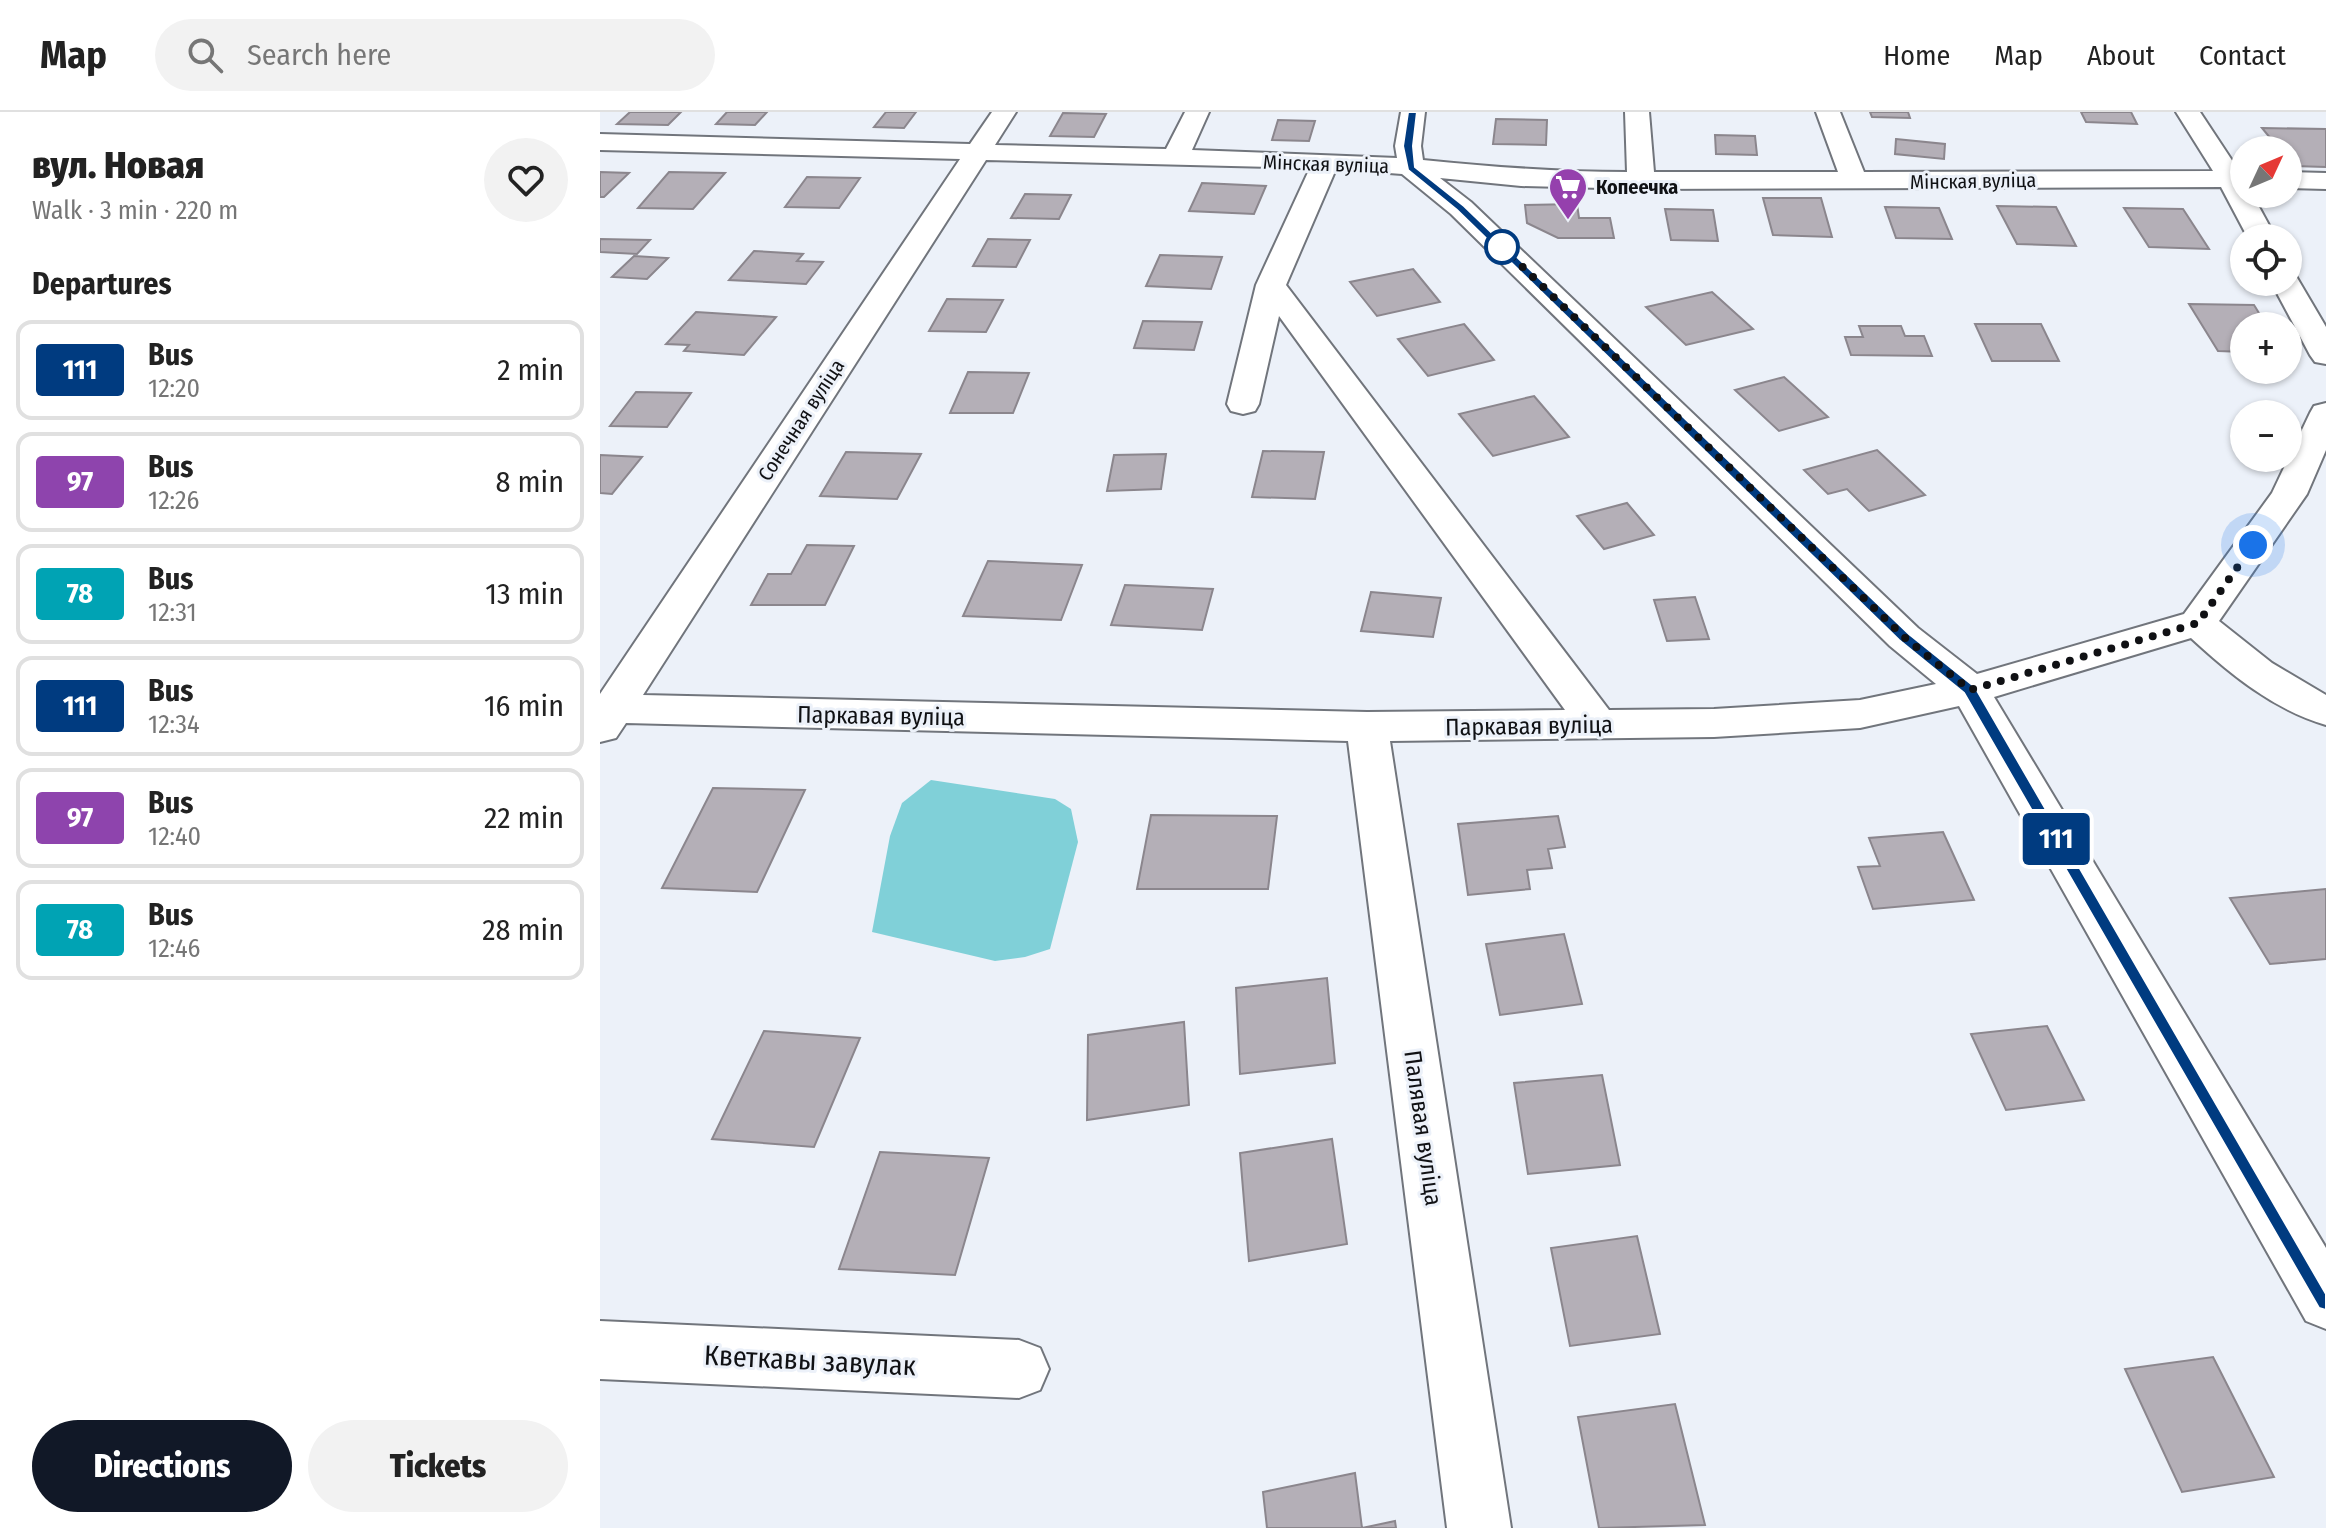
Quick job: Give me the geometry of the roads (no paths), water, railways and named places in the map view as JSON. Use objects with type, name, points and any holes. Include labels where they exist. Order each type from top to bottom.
[{"type":"street","name":"Сонечная вуліца","points":[[605,716],[1004,112]]},
{"type":"street","points":[[1175,158],[1197,112]]},
{"type":"street","points":[[1413,112],[1408,146],[1411,168],[1461,208],[1904,637],[1970,690],[2326,1301]]},
{"type":"street","points":[[1637,112],[1641,181]]},
{"type":"street","points":[[1828,112],[1855,182]]},
{"type":"street","points":[[2188,112],[2230,169]]},
{"type":"street","name":"Мінская вуліца","points":[[600,142],[1326,163],[1521,178],[1641,181],[2230,178]]},
{"type":"street","points":[[1243,404],[1271,285],[1326,163]]},
{"type":"street","points":[[2302,180],[2326,181]]},
{"type":"street","points":[[1271,285],[1598,725]]},
{"type":"street","points":[[2294,296],[2326,355]]},
{"type":"street","points":[[2326,413],[2289,494],[2198,623],[2237,659],[2306,703],[2326,711]]},
{"type":"street","name":"Паркавая вуліца","points":[[605,716],[1367,727],[1714,723],[1860,714],[1970,690],[2198,623]]},
{"type":"street","name":"Палявая вуліца","points":[[1367,727],[1479,1528]]},
{"type":"street","name":"Кветкавы завулак","points":[[600,1350],[1019,1369]]},
{"type":"water","points":[[931,780],[1055,799],[1071,809],[1078,842],[1050,949],[1025,957],[995,961],[872,932],[890,836],[902,803]]},
{"type":"place","name":"Копеечка","points":[[1568,221]]}]
